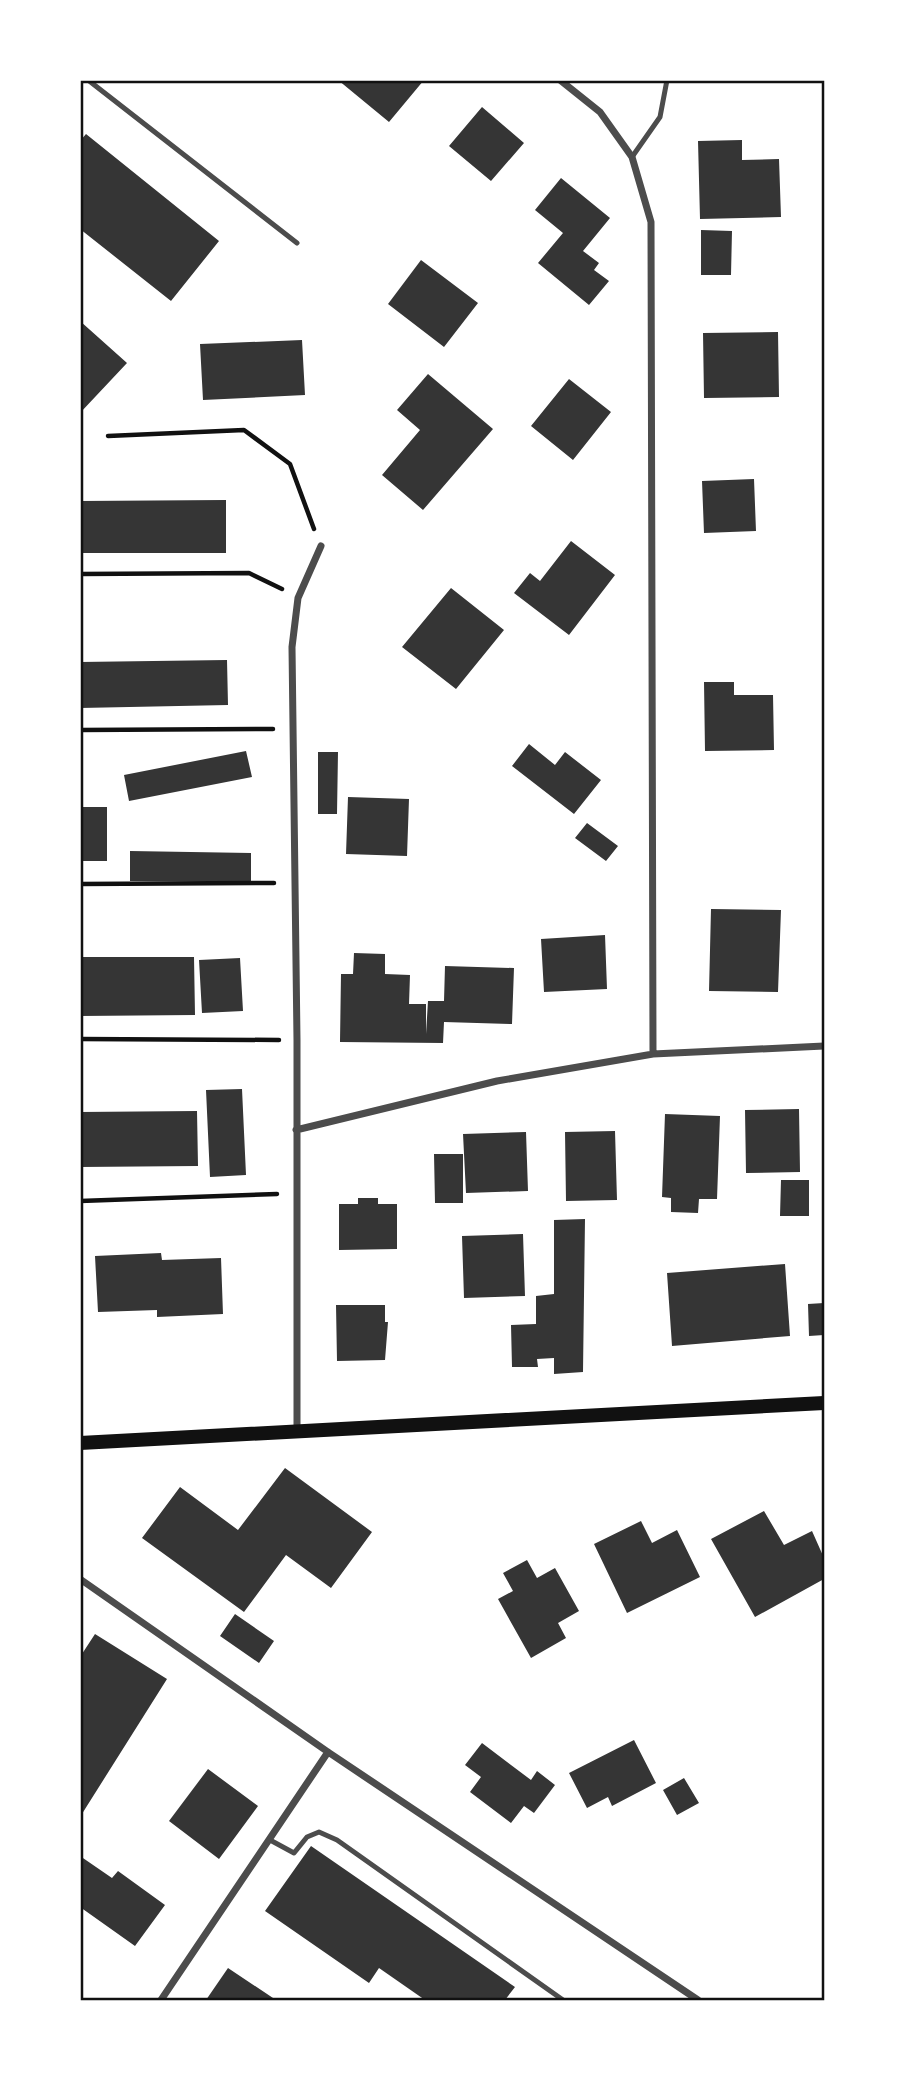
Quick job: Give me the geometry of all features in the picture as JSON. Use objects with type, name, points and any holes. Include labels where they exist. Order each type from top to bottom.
[{"type":"main road","points":[[80,1443],[824,1403]]},
{"type":"street","points":[[560,80],[600,112],[632,157],[651,222],[653,1054]]},
{"type":"street","points":[[297,1432],[297,1040],[292,647],[298,598],[321,546]]},
{"type":"street","points":[[296,1130],[497,1081],[653,1054],[824,1046]]},
{"type":"street","points":[[80,1579],[327,1752],[698,2000]]},
{"type":"street","points":[[161,2000],[327,1752]]},
{"type":"lane","points":[[88,80],[297,243]]},
{"type":"lane","points":[[632,157],[660,117],[667,80]]},
{"type":"lane","points":[[270,1840],[294,1853],[307,1837],[319,1832],[337,1840],[563,2000]]},
{"type":"path","points":[[108,436],[244,430],[290,464],[321,546]]},
{"type":"path","points":[[80,574],[249,573],[298,598]]},
{"type":"path","points":[[80,730],[292,729]]},
{"type":"path","points":[[80,884],[293,883]]},
{"type":"path","points":[[80,1039],[297,1040]]},
{"type":"path","points":[[80,1201],[295,1194]]},
{"type":"building","points":[[338,80],[424,80],[389,122]]},
{"type":"building","points":[[482,107],[524,143],[491,181],[449,146]]},
{"type":"building","points":[[86,134],[219,241],[171,301],[80,229],[80,141]]},
{"type":"building","points":[[742,140],[742,160],[779,159],[781,217],[700,219],[698,141]]},
{"type":"building","points":[[561,178],[610,218],[583,251],[599,263],[594,270],[609,281],[589,305],[538,263],[563,233],[535,210]]},
{"type":"building","points":[[701,230],[732,231],[731,275],[701,275]]},
{"type":"building","points":[[421,260],[478,303],[444,347],[388,304]]},
{"type":"building","points":[[80,321],[127,363],[80,413]]},
{"type":"building","points":[[778,332],[779,397],[704,398],[703,333]]},
{"type":"building","points":[[302,340],[305,395],[203,400],[200,344]]},
{"type":"building","points":[[428,374],[493,429],[423,510],[382,475],[420,430],[397,410]]},
{"type":"building","points":[[569,379],[611,412],[573,460],[531,426]]},
{"type":"building","points":[[754,479],[756,531],[704,533],[702,481]]},
{"type":"building","points":[[226,500],[226,553],[80,553],[80,501]]},
{"type":"building","points":[[571,541],[615,575],[569,635],[514,593],[530,573],[540,581]]},
{"type":"building","points":[[451,588],[504,630],[456,689],[402,647]]},
{"type":"building","points":[[227,660],[228,705],[80,708],[80,662]]},
{"type":"building","points":[[704,682],[734,682],[734,695],[773,695],[774,750],[705,751]]},
{"type":"building","points":[[529,744],[555,765],[565,752],[601,780],[574,814],[512,766]]},
{"type":"building","points":[[246,751],[252,777],[129,801],[124,775]]},
{"type":"building","points":[[318,752],[338,752],[337,814],[318,814]]},
{"type":"building","points":[[348,797],[409,799],[407,856],[346,854]]},
{"type":"building","points":[[80,807],[107,807],[107,861],[80,861]]},
{"type":"building","points":[[587,823],[618,846],[606,861],[575,838]]},
{"type":"building","points":[[130,851],[251,853],[251,882],[130,881]]},
{"type":"building","points":[[711,909],[781,910],[778,992],[709,991]]},
{"type":"building","points":[[605,935],[607,989],[544,992],[541,939]]},
{"type":"building","points":[[354,953],[385,954],[385,974],[410,975],[409,1004],[426,1004],[426,1034],[428,1001],[444,1001],[445,966],[514,968],[512,1024],[444,1022],[443,1043],[340,1042],[341,974],[353,974]]},
{"type":"building","points":[[80,957],[194,957],[195,1015],[80,1016]]},
{"type":"building","points":[[240,958],[243,1011],[202,1013],[199,960]]},
{"type":"building","points":[[242,1089],[246,1175],[210,1177],[206,1090]]},
{"type":"building","points":[[799,1109],[800,1172],[746,1173],[745,1110]]},
{"type":"building","points":[[197,1111],[198,1166],[80,1167],[80,1112]]},
{"type":"building","points":[[665,1114],[720,1116],[717,1199],[699,1199],[698,1213],[671,1212],[671,1198],[662,1197]]},
{"type":"building","points":[[615,1131],[617,1200],[566,1201],[565,1132]]},
{"type":"building","points":[[526,1132],[528,1191],[466,1193],[463,1134]]},
{"type":"building","points":[[434,1154],[463,1154],[463,1203],[435,1203]]},
{"type":"building","points":[[781,1180],[809,1180],[809,1216],[780,1216]]},
{"type":"building","points":[[358,1198],[378,1198],[378,1204],[397,1204],[397,1249],[339,1250],[339,1204],[358,1204]]},
{"type":"building","points":[[585,1219],[583,1372],[554,1374],[554,1358],[537,1359],[538,1367],[512,1367],[511,1325],[536,1324],[536,1296],[554,1294],[554,1220]]},
{"type":"building","points":[[523,1234],[525,1296],[464,1298],[462,1236]]},
{"type":"building","points":[[161,1253],[162,1260],[221,1258],[223,1314],[157,1317],[157,1310],[98,1312],[95,1256]]},
{"type":"building","points":[[785,1264],[790,1336],[672,1346],[667,1273]]},
{"type":"building","points":[[824,1303],[824,1335],[809,1336],[808,1304]]},
{"type":"building","points":[[336,1305],[385,1305],[385,1322],[388,1322],[385,1360],[337,1361]]},
{"type":"building","points":[[285,1468],[372,1532],[331,1588],[286,1555],[244,1612],[142,1538],[180,1487],[238,1530]]},
{"type":"building","points":[[764,1511],[784,1545],[812,1531],[824,1558],[824,1579],[755,1617],[711,1539]]},
{"type":"building","points":[[641,1521],[652,1543],[677,1530],[700,1577],[627,1613],[594,1544]]},
{"type":"building","points":[[527,1560],[537,1578],[555,1568],[579,1611],[558,1623],[566,1638],[531,1658],[498,1599],[513,1591],[503,1573]]},
{"type":"building","points":[[235,1614],[274,1641],[259,1663],[220,1636]]},
{"type":"building","points":[[95,1634],[167,1679],[80,1817],[80,1657]]},
{"type":"building","points":[[634,1740],[656,1783],[612,1806],[608,1797],[587,1808],[569,1773]]},
{"type":"building","points":[[482,1743],[531,1780],[537,1771],[555,1785],[534,1813],[524,1806],[511,1823],[470,1792],[481,1777],[465,1765]]},
{"type":"building","points":[[208,1769],[258,1806],[219,1859],[169,1821]]},
{"type":"building","points":[[684,1778],[699,1803],[677,1815],[663,1790]]},
{"type":"building","points":[[311,1846],[515,1987],[505,2000],[425,2000],[379,1968],[369,1983],[265,1911]]},
{"type":"building","points":[[80,1856],[112,1878],[118,1871],[165,1905],[135,1946],[80,1907]]},
{"type":"building","points":[[228,1968],[276,2000],[206,2000]]}]
